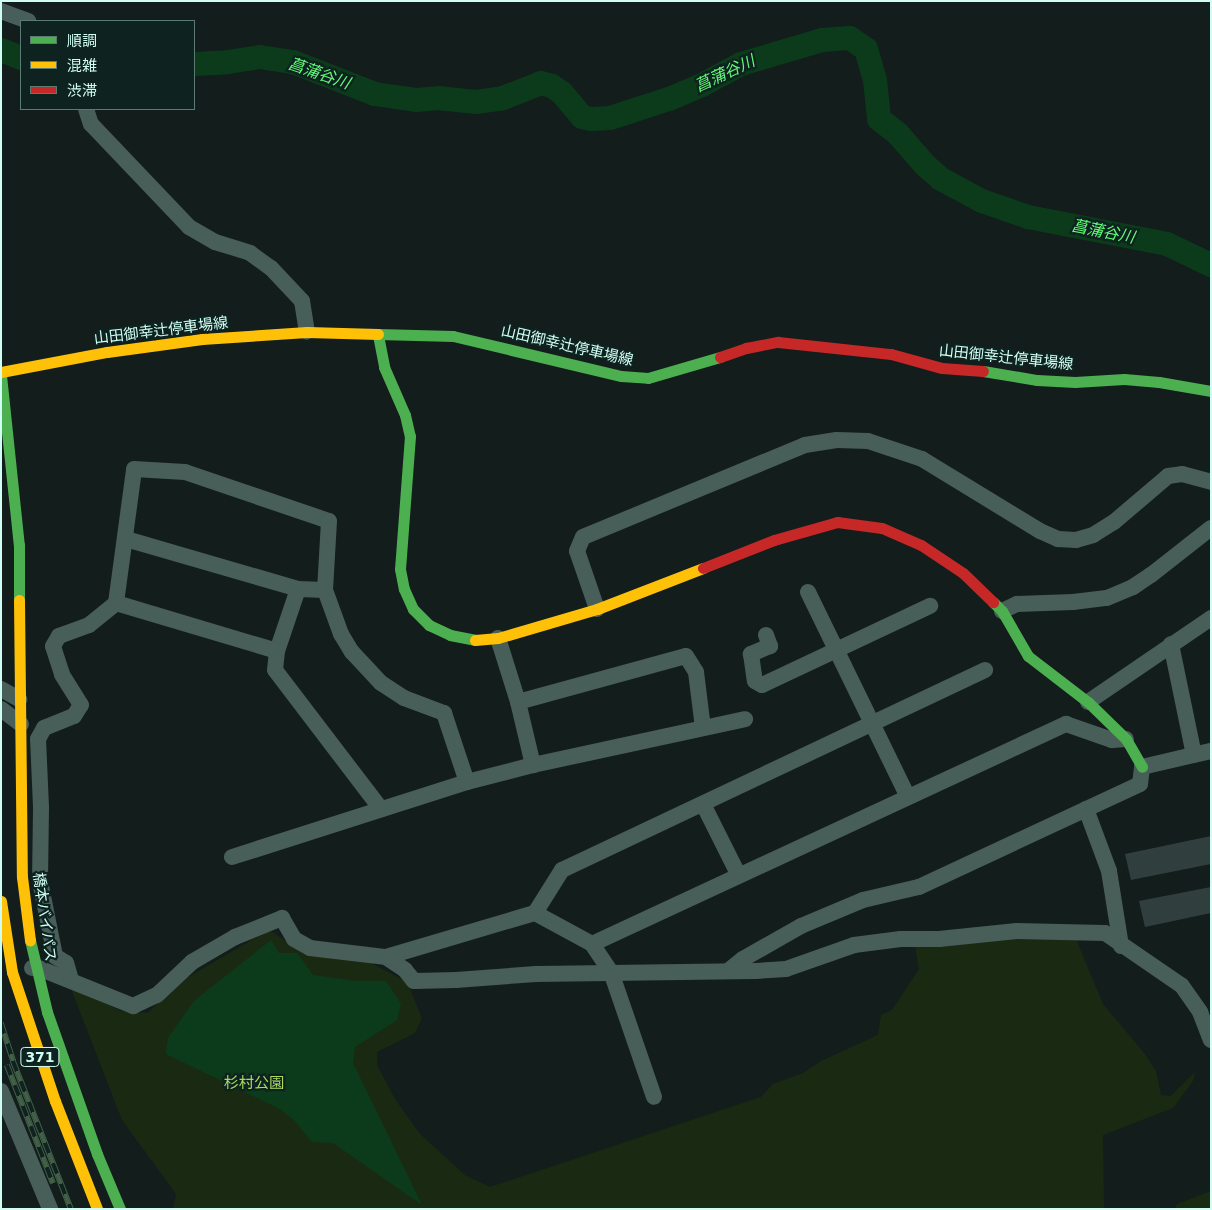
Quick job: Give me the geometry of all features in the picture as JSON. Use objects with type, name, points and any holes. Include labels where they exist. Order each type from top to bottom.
[{"type":"main road","name":"山田御幸辻停車場線","points":[[1,374],[107,352],[202,339],[307,332],[454,336],[621,376],[648,378],[746,348],[778,342],[890,354],[942,368],[991,372],[1037,380],[1075,382],[1124,379],[1160,382],[1211,391]]},
{"type":"main road","points":[[378,335],[379,352],[406,415],[410,436],[400,569],[404,589],[413,609],[429,626],[450,635],[470,640],[498,638],[597,609],[774,540],[837,522],[882,528],[921,545],[963,574],[1002,611],[1028,656],[1088,702],[1126,739],[1142,767]]},
{"type":"main road","name":"橋本バイパス","points":[[1,374],[19,545],[22,877],[36,967],[47,1012],[74,1090],[120,1209]]},
{"type":"main road","name":"371","points":[[1,901],[12,972],[55,1101],[97,1209]]},
{"type":"street","points":[[1,11],[25,20]]},
{"type":"street","points":[[86,110],[91,124],[189,227],[214,242],[250,252],[272,268],[302,301],[307,332]]},
{"type":"street","points":[[597,609],[577,550],[583,537],[805,445],[837,440],[868,441],[922,458],[1040,531],[1058,540],[1076,540],[1093,535],[1114,522],[1168,476],[1182,474],[1211,482]]},
{"type":"street","points":[[71,980],[66,963],[55,956],[40,881],[41,807],[38,739],[44,728],[74,716],[81,705],[62,674],[53,646],[59,636],[89,625],[116,603],[126,540],[134,469],[185,472],[329,521],[325,590],[340,634],[352,652],[381,683],[404,698],[444,713],[467,782]]},
{"type":"street","points":[[1002,611],[1017,604],[1073,602],[1107,598],[1132,587],[1151,575],[1211,528]]},
{"type":"street","points":[[126,540],[298,589],[325,590]]},
{"type":"street","points":[[298,589],[277,651],[275,670],[381,809]]},
{"type":"street","points":[[808,592],[908,797]]},
{"type":"street","points":[[116,603],[277,651]]},
{"type":"street","points":[[766,635],[770,646],[751,654],[756,681],[762,685],[930,606]]},
{"type":"street","points":[[1088,702],[1211,618]]},
{"type":"street","points":[[498,638],[518,702],[533,765]]},
{"type":"street","points":[[1171,644],[1194,755]]},
{"type":"street","points":[[518,702],[686,656],[696,672],[703,728]]},
{"type":"street","points":[[12,972],[36,967],[133,1006],[157,995],[192,962],[235,937],[282,918],[294,939],[310,948],[386,957],[535,913],[562,870],[985,670]]},
{"type":"street","points":[[1,689],[19,699]]},
{"type":"street","points":[[1,709],[21,724]]},
{"type":"street","points":[[232,857],[467,782],[533,765],[745,719]]},
{"type":"street","points":[[592,944],[1066,724],[1112,740],[1126,739]]},
{"type":"street","points":[[728,971],[743,959],[801,926],[863,900],[919,887],[1140,784],[1142,767],[1211,751]]},
{"type":"street","points":[[703,804],[739,876]]},
{"type":"street","points":[[1086,810],[1109,871],[1121,946]]},
{"type":"street","points":[[535,913],[592,944],[611,972],[654,1097]]},
{"type":"street","points":[[386,957],[405,970],[414,980],[611,972],[728,971],[786,969],[854,945],[901,939],[939,939],[1017,931],[1105,933],[1121,946],[1182,986],[1200,1012],[1211,1040]]},
{"type":"street","points":[[1,1091],[50,1209]]},
{"type":"green space","name":"杉村公園","points":[[269,930],[306,954],[367,961],[407,982],[422,1018],[415,1033],[377,1052],[377,1065],[395,1099],[420,1134],[465,1175],[490,1187],[761,1097],[773,1084],[803,1073],[821,1061],[878,1035],[881,1015],[892,1010],[919,969],[915,945],[1032,937],[1076,939],[1103,1004],[1145,1054],[1156,1071],[1161,1095],[1171,1096],[1195,1072],[1193,1081],[1173,1108],[1103,1135],[1104,1209],[173,1209],[176,1194],[122,1120],[70,986],[121,1011],[148,1013],[178,983]]},
{"type":"green space","points":[[1211,1191],[1211,1209],[1175,1209],[1177,1204]]},
{"type":"shaded area","points":[[271,940],[279,953],[297,953],[313,975],[355,981],[386,981],[401,1004],[397,1020],[355,1047],[353,1063],[422,1205],[333,1143],[312,1142],[294,1120],[280,1109],[166,1054],[168,1038],[194,1001]]},
{"type":"building","points":[[1211,836],[1211,864],[1131,880],[1125,854]]},
{"type":"building","points":[[1211,887],[1211,913],[1145,927],[1139,901]]},
{"type":"waterway","name":"菖蒲谷川","points":[[195,64],[228,62],[260,57],[293,62],[375,94],[416,100],[438,98],[476,102],[503,98],[541,83],[552,86],[562,93],[582,117],[591,119],[610,118],[669,99],[702,85],[741,64],[822,40],[850,38],[866,49],[875,80],[879,119],[898,134],[925,165],[941,179],[982,201],[1028,217],[1167,244],[1211,265]]},
{"type":"waterway","name":"菖蒲谷川","points":[[1,50],[20,58]]},
{"type":"railway","points":[[1,1023],[13,1061],[71,1209]]},
{"type":"railway","points":[[7,1065],[53,1183]]},
{"type":"traffic: fast","points":[[378,334],[453,336],[621,376],[648,378],[720,357]]},
{"type":"traffic: fast","points":[[378,335],[384,367],[405,415],[410,436],[400,569],[404,589],[413,609],[429,625],[450,635],[475,640]]},
{"type":"traffic: fast","points":[[983,371],[1037,380],[1075,382],[1124,379],[1159,382],[1211,391]]},
{"type":"traffic: fast","points":[[1,375],[19,545],[19,600]]},
{"type":"traffic: fast","points":[[993,602],[1002,611],[1028,656],[1088,702],[1126,739],[1142,767]]},
{"type":"traffic: fast","points":[[30,940],[47,1012],[97,1154],[120,1209]]},
{"type":"traffic: slow","points":[[1,372],[107,352],[202,339],[307,332],[378,334]]},
{"type":"traffic: slow","points":[[475,640],[498,638],[597,609],[703,568]]},
{"type":"traffic: slow","points":[[19,600],[22,877],[30,940]]},
{"type":"traffic: slow","points":[[1,901],[12,972],[55,1101],[97,1209]]},
{"type":"traffic: jam","points":[[720,357],[746,348],[778,342],[891,354],[942,368],[983,371]]},
{"type":"traffic: jam","points":[[703,568],[774,540],[837,522],[882,528],[921,545],[963,573],[993,602]]}]
